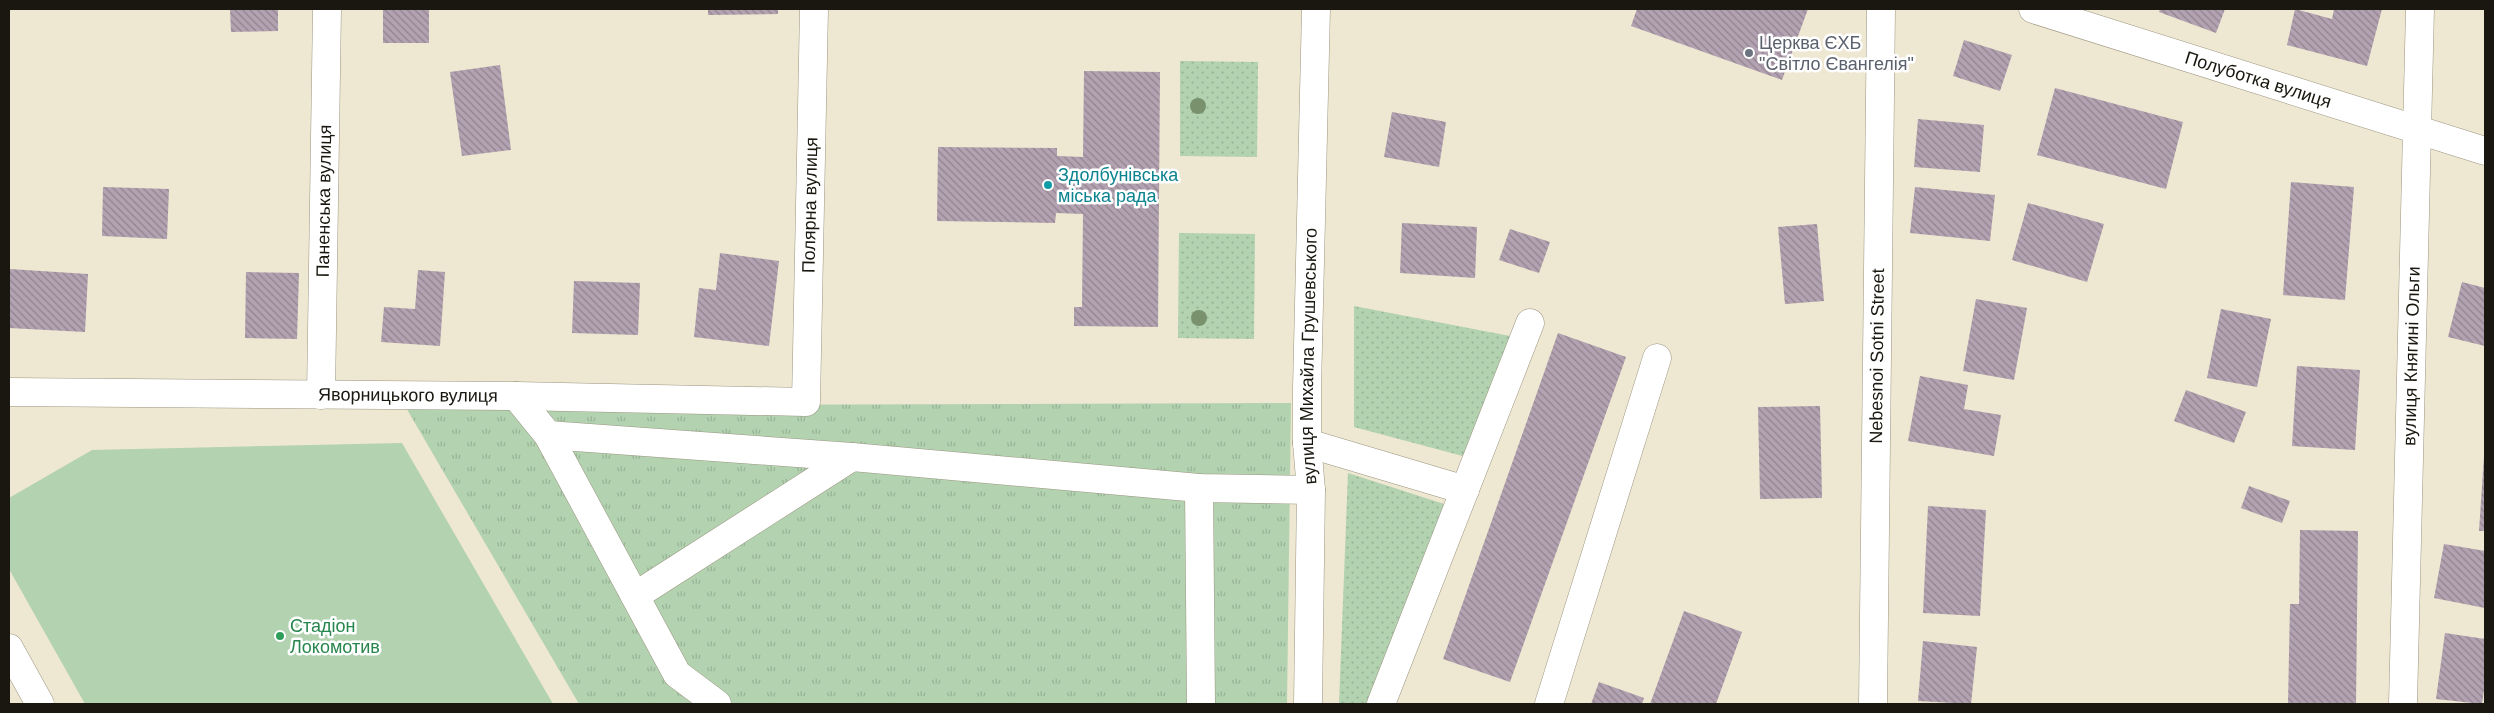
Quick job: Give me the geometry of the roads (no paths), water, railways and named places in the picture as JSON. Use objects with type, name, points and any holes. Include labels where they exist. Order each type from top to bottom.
[{"type":"street","name":"Паненська вулиця","points":[[321,394],[327,9]]},
{"type":"street","name":"Полярна вулиця","points":[[806,402],[814,9]]},
{"type":"street","name":"вулиця Михайла Грушевського","points":[[1308,704],[1311,490],[1307,443],[1316,9]]},
{"type":"street","name":"Nebesnoi Sotni Street","points":[[1873,704],[1881,9]]},
{"type":"street","name":"Полуботка вулиця","points":[[2033,9],[2485,151]]},
{"type":"street","name":"вулиця Княгині Ольги","points":[[2403,704],[2420,9]]},
{"type":"street","points":[[1381,704],[1530,323]]},
{"type":"street","points":[[1549,704],[1657,358]]},
{"type":"street","name":"Яворницького вулиця","points":[[9,392],[516,396],[806,402]]},
{"type":"street","points":[[516,396],[548,436],[677,674],[718,704]]},
{"type":"street","points":[[548,436],[852,457],[1199,488],[1311,490]]},
{"type":"street","points":[[1307,443],[1465,490]]},
{"type":"street","points":[[635,596],[852,457]]},
{"type":"street","points":[[1199,488],[1201,704]]},
{"type":"street","points":[[9,648],[40,704]]},
{"type":"place","name":"Церква ЄХБ \"Світло Євангелія\"","points":[[1749,53]]},
{"type":"place","name":"Здолбунівська міська рада","points":[[1048,185]]},
{"type":"place","name":"Стадіон Локомотив","points":[[280,636]]}]
